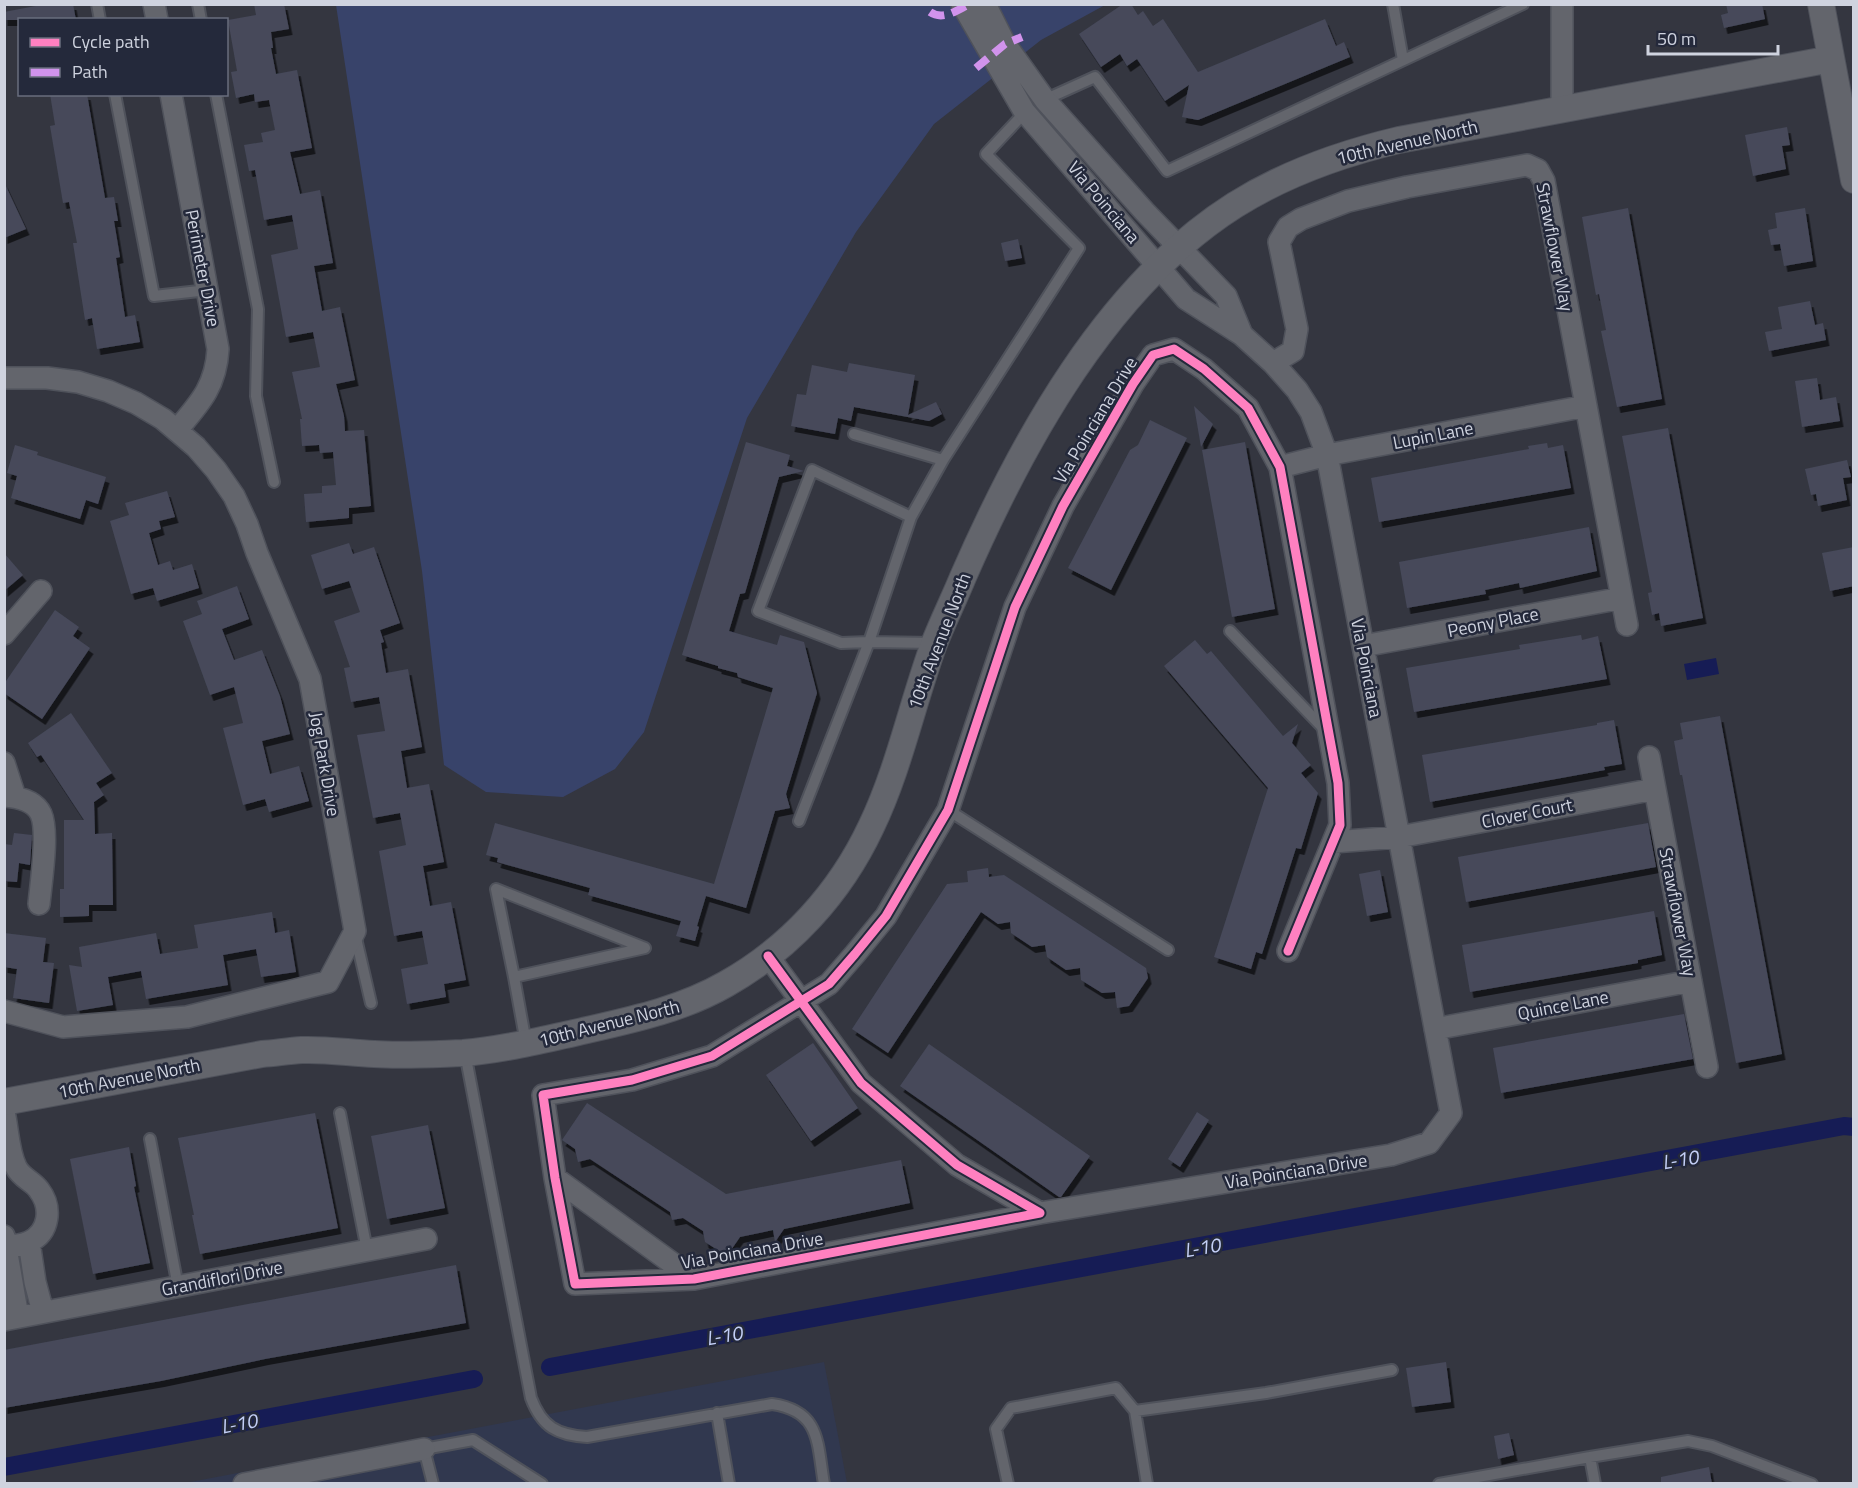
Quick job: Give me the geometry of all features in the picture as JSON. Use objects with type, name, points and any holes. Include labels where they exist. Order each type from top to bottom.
[{"type":"street","name":"Via Poinciana","points":[[962,4],[1144,211],[1226,296],[1242,335]]},
{"type":"street","name":"Via Poinciana","points":[[985,4],[994,42],[1024,111],[1186,299],[1242,335],[1273,363],[1297,390],[1311,412],[1328,455],[1435,1029]]},
{"type":"street","points":[[1562,4],[1562,109]]},
{"type":"street","points":[[1821,4],[1854,180]]},
{"type":"street","name":"10th Avenue North","points":[[4,1102],[261,1054],[303,1050],[376,1054],[465,1053],[526,1043],[648,1017],[688,1003],[726,985],[768,956],[799,930],[828,897],[853,862],[883,799],[935,643],[988,520],[1020,458],[1048,410],[1115,315],[1158,266],[1205,226],[1260,190],[1304,168],[1351,152],[1399,140],[1831,59]]},
{"type":"street","name":"Perimeter Drive","points":[[171,96],[218,349],[214,376],[202,400],[177,430]]},
{"type":"street","name":"Strawflower Way","points":[[1273,363],[1293,351],[1297,329],[1279,242],[1288,227],[1301,219],[1348,201],[1407,186],[1527,165],[1538,170],[1544,181],[1627,625]]},
{"type":"street","name":"Via Poinciana Drive","points":[[1288,951],[1340,825],[1338,783],[1330,734],[1280,467],[1248,408],[1204,369],[1174,349],[1153,355],[1133,384],[1063,506],[1015,607],[948,810],[886,916],[829,984],[712,1056],[632,1080],[543,1095],[555,1178],[575,1284],[694,1279],[1040,1213],[1391,1155],[1429,1143],[1451,1113],[1435,1029]]},
{"type":"street","name":"Jog Park Drive","points":[[4,378],[47,378],[78,382],[108,391],[136,404],[177,430],[196,447],[234,496],[310,679],[355,931]]},
{"type":"street","name":"Lupin Lane","points":[[1280,467],[1328,455],[1586,406]]},
{"type":"street","points":[[4,634],[41,591]]},
{"type":"street","name":"Peony Place","points":[[1363,646],[1622,598]]},
{"type":"street","name":"Strawflower Way","points":[[1648,757],[1707,1067]]},
{"type":"street","points":[[4,763],[10,796],[33,804],[41,814],[44,832],[39,904]]},
{"type":"street","name":"Clover Court","points":[[1399,837],[1655,789]]},
{"type":"street","points":[[1333,842],[1399,837]]},
{"type":"street","points":[[4,1011],[63,1027],[188,1017],[328,982],[355,931]]},
{"type":"street","points":[[768,956],[861,1083],[957,1165],[1040,1213]]},
{"type":"street","name":"Quince Lane","points":[[1435,1029],[1691,981]]},
{"type":"street","points":[[4,1112],[16,1167],[23,1178],[38,1188],[48,1211],[46,1225],[37,1237],[29,1242],[5,1241]]},
{"type":"street","points":[[555,1178],[694,1279]]},
{"type":"street","name":"Grandiflori Drive","points":[[5,1241],[11,1318],[426,1239]]},
{"type":"street","points":[[29,1242],[43,1312]]},
{"type":"street","points":[[244,1483],[424,1449]]},
{"type":"lane","points":[[1393,4],[1403,60]]},
{"type":"lane","points":[[799,821],[869,642],[911,517],[943,460],[1079,248],[986,154],[1024,111],[1095,77],[1167,171],[1523,4]]},
{"type":"lane","points":[[116,96],[154,296],[208,290]]},
{"type":"lane","points":[[216,96],[258,309],[256,396],[274,482]]},
{"type":"lane","points":[[854,434],[943,460]]},
{"type":"lane","points":[[911,517],[812,470],[758,611],[841,643],[935,643]]},
{"type":"lane","points":[[1230,632],[1330,734]]},
{"type":"lane","points":[[948,810],[1168,950]]},
{"type":"lane","points":[[514,977],[645,948],[495,889],[526,1043]]},
{"type":"lane","points":[[355,931],[371,1003]]},
{"type":"lane","points":[[465,1053],[531,1398],[536,1413],[546,1424],[559,1432],[587,1437],[772,1404],[788,1406],[802,1413],[810,1423],[816,1438],[824,1484]]},
{"type":"lane","points":[[340,1113],[366,1250]]},
{"type":"lane","points":[[150,1139],[178,1287]]},
{"type":"lane","points":[[1135,1411],[1266,1393],[1392,1370]]},
{"type":"lane","points":[[1008,1484],[996,1429],[1011,1408],[1116,1388],[1135,1411],[1147,1484]]},
{"type":"lane","points":[[717,1413],[729,1484]]},
{"type":"lane","points":[[433,1484],[424,1449],[473,1440],[542,1484]]},
{"type":"lane","points":[[1439,1484],[1688,1441],[1712,1446],[1812,1484]]},
{"type":"lane","points":[[1590,1457],[1595,1484]]},
{"type":"shaded area","points":[[336,5],[1105,5],[1041,40],[934,124],[856,232],[747,418],[644,732],[615,769],[563,797],[486,792],[444,765],[422,571]]},
{"type":"shaded area","points":[[1716,658],[1719,674],[1687,680],[1684,664]]},
{"type":"shaded area","points":[[824,1362],[847,1483],[180,1484]]},
{"type":"building","points":[[46,4],[73,4],[76,18],[4,20],[4,12]]},
{"type":"building","points":[[254,4],[284,4],[289,29],[271,32],[273,48],[271,48],[276,74],[297,70],[312,148],[290,152],[300,194],[320,190],[333,263],[314,266],[322,311],[340,307],[355,380],[336,384],[344,416],[345,431],[364,430],[371,506],[349,508],[349,518],[306,522],[304,494],[322,493],[322,486],[336,485],[333,452],[320,453],[319,445],[302,446],[300,419],[302,419],[292,372],[320,367],[313,332],[286,337],[271,255],[298,249],[292,215],[264,220],[255,170],[249,171],[244,145],[263,142],[261,133],[275,130],[269,100],[255,102],[254,94],[236,98],[231,72],[237,71],[228,20],[256,15]]},
{"type":"building","points":[[1123,4],[1131,4],[1138,15],[1143,11],[1153,26],[1163,19],[1198,72],[1325,19],[1336,46],[1344,42],[1350,57],[1198,120],[1182,117],[1189,85],[1165,101],[1137,59],[1127,66],[1120,54],[1101,67],[1079,34]]},
{"type":"building","points":[[1726,4],[1762,4],[1765,19],[1724,28],[1721,15],[1728,13]]},
{"type":"building","points":[[50,96],[87,96],[105,198],[114,197],[118,221],[114,221],[120,257],[116,258],[125,317],[135,315],[140,342],[97,349],[92,318],[85,320],[73,243],[77,243],[69,202],[63,203],[50,126],[55,125]]},
{"type":"building","points":[[1787,127],[1790,145],[1782,146],[1786,169],[1753,176],[1745,135]]},
{"type":"building","points":[[4,182],[26,229],[4,238]]},
{"type":"building","points":[[1628,208],[1662,399],[1617,407],[1601,331],[1606,330],[1599,294],[1596,295],[1582,217]]},
{"type":"building","points":[[1805,208],[1813,261],[1784,266],[1780,244],[1771,245],[1768,230],[1777,228],[1775,213]]},
{"type":"building","points":[[1018,239],[1022,258],[1005,261],[1001,243]]},
{"type":"building","points":[[1810,301],[1815,325],[1823,323],[1826,340],[1769,351],[1765,332],[1782,329],[1778,307]]},
{"type":"building","points":[[849,363],[915,375],[908,415],[936,402],[942,414],[929,421],[854,407],[851,421],[838,418],[835,434],[791,426],[797,394],[806,395],[812,365],[847,372]]},
{"type":"building","points":[[1817,378],[1820,400],[1836,397],[1840,421],[1802,427],[1795,381]]},
{"type":"building","points":[[1194,406],[1213,424],[1201,447]]},
{"type":"building","points":[[1150,420],[1187,438],[1111,590],[1068,568],[1130,450],[1138,445]]},
{"type":"building","points":[[1668,428],[1703,618],[1661,626],[1659,613],[1652,615],[1648,593],[1652,592],[1622,436]]},
{"type":"building","points":[[746,442],[790,455],[787,466],[804,471],[779,477],[745,593],[740,594],[729,631],[777,645],[780,635],[804,642],[817,693],[786,794],[790,808],[775,811],[746,908],[706,896],[695,941],[676,936],[681,921],[588,895],[590,888],[497,862],[498,858],[486,855],[495,823],[714,884],[773,688],[738,677],[737,673],[718,668],[718,666],[682,655]]},
{"type":"building","points":[[1245,442],[1275,609],[1232,617],[1202,450]]},
{"type":"building","points":[[1547,443],[1548,448],[1563,445],[1571,488],[1379,522],[1371,478],[1529,449],[1528,446]]},
{"type":"building","points":[[15,445],[38,452],[37,455],[106,477],[98,504],[86,500],[80,519],[11,498],[17,476],[7,473]]},
{"type":"building","points":[[1847,460],[1851,477],[1843,478],[1847,500],[1818,506],[1816,494],[1811,495],[1805,469]]},
{"type":"building","points":[[167,491],[175,517],[159,521],[161,529],[149,533],[158,565],[170,561],[173,570],[192,564],[199,588],[157,601],[153,588],[131,594],[110,521],[129,515],[125,503]]},
{"type":"building","points":[[1589,527],[1597,571],[1520,588],[1519,583],[1485,590],[1486,594],[1407,608],[1399,562]]},
{"type":"building","points":[[349,543],[353,554],[374,547],[400,623],[380,630],[384,642],[381,643],[386,673],[408,669],[422,747],[401,751],[407,788],[429,784],[444,862],[423,866],[430,906],[451,902],[466,980],[444,984],[446,997],[407,1004],[401,969],[428,964],[422,931],[394,936],[379,851],[406,845],[400,813],[373,818],[357,735],[385,731],[379,697],[351,702],[344,668],[350,667],[334,621],[360,612],[349,581],[322,589],[311,555]]},
{"type":"building","points":[[1854,547],[1854,586],[1830,591],[1822,553]]},
{"type":"building","points":[[4,553],[23,575],[4,591]]},
{"type":"building","points":[[237,586],[249,619],[222,629],[234,660],[262,650],[280,696],[290,734],[262,741],[270,774],[299,766],[309,801],[269,812],[265,799],[243,805],[223,728],[243,723],[234,687],[210,695],[183,621],[202,614],[197,601]]},
{"type":"building","points":[[55,610],[79,627],[73,636],[90,648],[42,719],[4,693],[4,684]]},
{"type":"building","points":[[1581,635],[1582,640],[1598,636],[1607,679],[1414,712],[1406,668],[1520,649],[1519,645]]},
{"type":"building","points":[[1195,640],[1207,654],[1211,651],[1283,736],[1298,724],[1292,743],[1311,765],[1301,773],[1318,793],[1301,849],[1296,848],[1262,954],[1256,952],[1251,969],[1214,957],[1268,788],[1164,666]]},
{"type":"building","points":[[71,713],[112,773],[96,783],[104,795],[94,802],[95,834],[112,833],[113,905],[89,905],[89,916],[60,917],[60,889],[64,889],[64,820],[84,820],[41,755],[37,757],[28,743]]},
{"type":"building","points":[[1720,716],[1782,1054],[1736,1063],[1674,741],[1683,739],[1680,723]]},
{"type":"building","points":[[1614,720],[1622,764],[1604,767],[1605,770],[1430,802],[1422,755],[1597,725],[1597,723]]},
{"type":"building","points":[[1648,823],[1656,867],[1466,902],[1458,857]]},
{"type":"building","points":[[14,833],[32,835],[30,865],[19,863],[17,882],[4,881],[4,844],[12,845]]},
{"type":"building","points":[[988,868],[989,877],[1004,875],[1146,968],[1148,978],[1129,1006],[1117,1008],[1115,992],[1102,993],[1081,980],[1080,968],[1066,970],[1047,957],[1045,945],[1032,947],[1011,933],[1010,922],[998,924],[981,912],[888,1053],[852,1029],[947,884],[968,882],[967,871]]},
{"type":"building","points":[[1380,870],[1388,912],[1367,916],[1359,874]]},
{"type":"building","points":[[1654,911],[1662,955],[1638,960],[1638,963],[1470,992],[1462,945]]},
{"type":"building","points":[[272,912],[275,933],[289,930],[296,972],[261,977],[256,949],[223,955],[228,985],[146,999],[141,971],[108,977],[113,1005],[77,1011],[69,965],[82,967],[79,947],[156,933],[160,954],[198,948],[194,925]]},
{"type":"building","points":[[4,933],[46,938],[43,962],[54,963],[49,1003],[13,998],[17,969],[4,967]]},
{"type":"building","points":[[1684,1014],[1693,1059],[1501,1093],[1493,1048]]},
{"type":"building","points":[[813,1043],[858,1108],[811,1141],[766,1075]]},
{"type":"building","points":[[929,1044],[1090,1156],[1061,1197],[900,1086]]},
{"type":"building","points":[[587,1103],[726,1194],[901,1160],[910,1203],[784,1229],[775,1242],[773,1230],[740,1237],[727,1256],[705,1242],[703,1231],[683,1218],[672,1220],[670,1212],[590,1159],[578,1162],[575,1149],[562,1140]]},
{"type":"building","points":[[1197,1112],[1209,1120],[1180,1167],[1168,1159]]},
{"type":"building","points":[[315,1113],[338,1228],[200,1254],[178,1138]]},
{"type":"building","points":[[428,1125],[445,1208],[387,1219],[371,1136]]},
{"type":"building","points":[[129,1147],[136,1186],[134,1187],[150,1263],[93,1274],[70,1159]]},
{"type":"building","points":[[456,1265],[466,1323],[265,1359],[161,1381],[4,1408],[4,1350]]},
{"type":"building","points":[[1446,1362],[1451,1402],[1412,1407],[1406,1368]]},
{"type":"building","points":[[1509,1433],[1514,1455],[1498,1459],[1494,1436]]},
{"type":"building","points":[[1709,1467],[1712,1484],[1661,1484],[1661,1477]]},
{"type":"waterway","name":"L-10","points":[[550,1367],[1844,1126],[1854,1127]]},
{"type":"waterway","name":"L-10","points":[[4,1467],[474,1379]]},
{"type":"marked path","points":[[930,12],[945,15],[970,4]]},
{"type":"marked path","points":[[976,68],[1005,44],[1022,37]]},
{"type":"cycle path","points":[[768,956],[861,1083],[957,1165],[1040,1213],[694,1279],[575,1284],[555,1178],[543,1095],[632,1080],[712,1056],[829,984],[855,954],[886,916],[948,810],[1015,607],[1063,506],[1133,384],[1153,355],[1174,349],[1204,369],[1248,408],[1280,467],[1338,783],[1340,825],[1288,951]]}]
